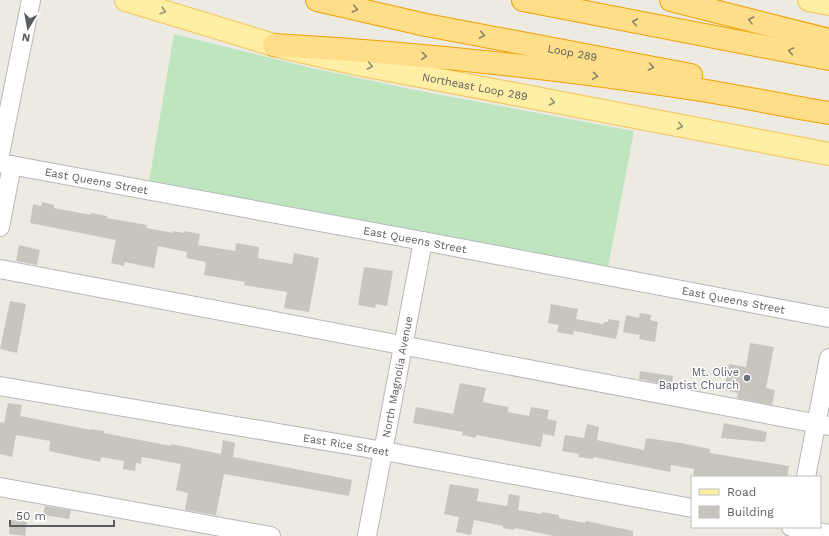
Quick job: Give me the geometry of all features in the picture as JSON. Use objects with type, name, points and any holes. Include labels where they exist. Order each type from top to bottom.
[{"type":"highway","name":"Loop 289","points":[[317,0],[426,25],[829,101]]},
{"type":"highway","points":[[523,0],[829,59]]},
{"type":"highway","points":[[671,0],[829,40]]},
{"type":"highway","points":[[274,45],[498,63],[702,90],[829,113]]},
{"type":"main road","name":"Northeast Loop 289","points":[[126,0],[274,45],[357,64],[829,154]]},
{"type":"main road","points":[[809,0],[829,4]]},
{"type":"street","points":[[0,226],[4,161],[30,0]]},
{"type":"street","name":"East Queens Street","points":[[4,161],[829,318]]},
{"type":"street","name":"North Magnolia Avenue","points":[[367,536],[423,241]]},
{"type":"street","points":[[0,269],[823,425]]},
{"type":"street","points":[[806,476],[823,425],[829,358]]},
{"type":"street","name":"East Rice Street","points":[[0,386],[384,451],[691,508]]},
{"type":"street","points":[[0,488],[271,536]]},
{"type":"street","points":[[795,530],[829,534]]},
{"type":"green space","points":[[174,34],[316,69],[415,90],[634,131],[608,267],[149,182]]},
{"type":"building","points":[[42,202],[54,205],[54,208],[91,215],[91,213],[107,216],[107,218],[147,225],[146,228],[173,233],[173,231],[184,233],[185,231],[200,234],[198,245],[235,251],[236,243],[259,247],[258,258],[292,264],[294,253],[319,258],[309,312],[284,308],[287,292],[244,285],[245,282],[204,275],[206,262],[186,258],[187,252],[158,246],[154,268],[125,262],[124,266],[111,263],[116,240],[30,223],[33,204],[41,206]]},
{"type":"building","points":[[19,245],[40,250],[37,265],[16,261]]},
{"type":"building","points":[[364,267],[393,271],[387,306],[376,304],[375,308],[358,305]]},
{"type":"building","points":[[10,301],[26,304],[17,353],[0,349]]},
{"type":"building","points":[[551,304],[578,309],[576,319],[603,324],[604,322],[608,322],[608,319],[620,321],[616,339],[574,331],[573,335],[557,332],[559,325],[548,323]]},
{"type":"building","points":[[640,313],[651,315],[650,320],[658,322],[655,342],[639,339],[640,335],[623,332],[626,315],[639,318]]},
{"type":"building","name":"Mt. Olive Baptist Church","points":[[750,343],[774,347],[766,388],[775,390],[772,405],[737,398],[738,393],[724,390],[729,364],[746,367]]},
{"type":"building","points":[[640,371],[673,376],[672,386],[639,379]]},
{"type":"building","points":[[460,383],[486,388],[483,402],[508,407],[508,412],[529,416],[531,407],[549,410],[547,419],[557,421],[554,436],[543,434],[541,447],[476,435],[476,438],[462,435],[463,432],[413,423],[416,407],[453,414]]},
{"type":"building","points":[[8,403],[22,405],[20,416],[91,430],[104,431],[104,433],[171,446],[171,444],[221,454],[223,440],[235,443],[233,457],[352,480],[349,496],[224,474],[216,515],[185,510],[188,493],[176,490],[181,464],[142,457],[141,464],[136,463],[135,471],[123,469],[124,461],[101,457],[100,462],[49,451],[50,441],[16,435],[12,457],[0,454],[0,422],[4,423]]},
{"type":"building","points":[[724,423],[767,432],[765,442],[721,438]]},
{"type":"building","points":[[587,424],[599,427],[597,440],[644,450],[646,438],[710,449],[710,453],[789,466],[787,476],[693,476],[694,469],[671,465],[670,472],[594,457],[593,459],[578,457],[579,454],[562,451],[565,435],[584,438]]},
{"type":"building","points":[[450,484],[479,489],[477,501],[507,506],[509,494],[520,496],[518,510],[559,515],[559,518],[585,523],[586,521],[633,531],[633,536],[554,536],[515,528],[514,530],[503,528],[503,526],[474,520],[471,535],[456,532],[459,517],[444,514]]},
{"type":"building","points":[[45,506],[71,510],[69,519],[43,515]]},
{"type":"building","points":[[11,520],[27,522],[25,536],[9,534]]},
{"type":"place","name":"Mt. Olive Baptist Church","points":[[747,378]]}]
